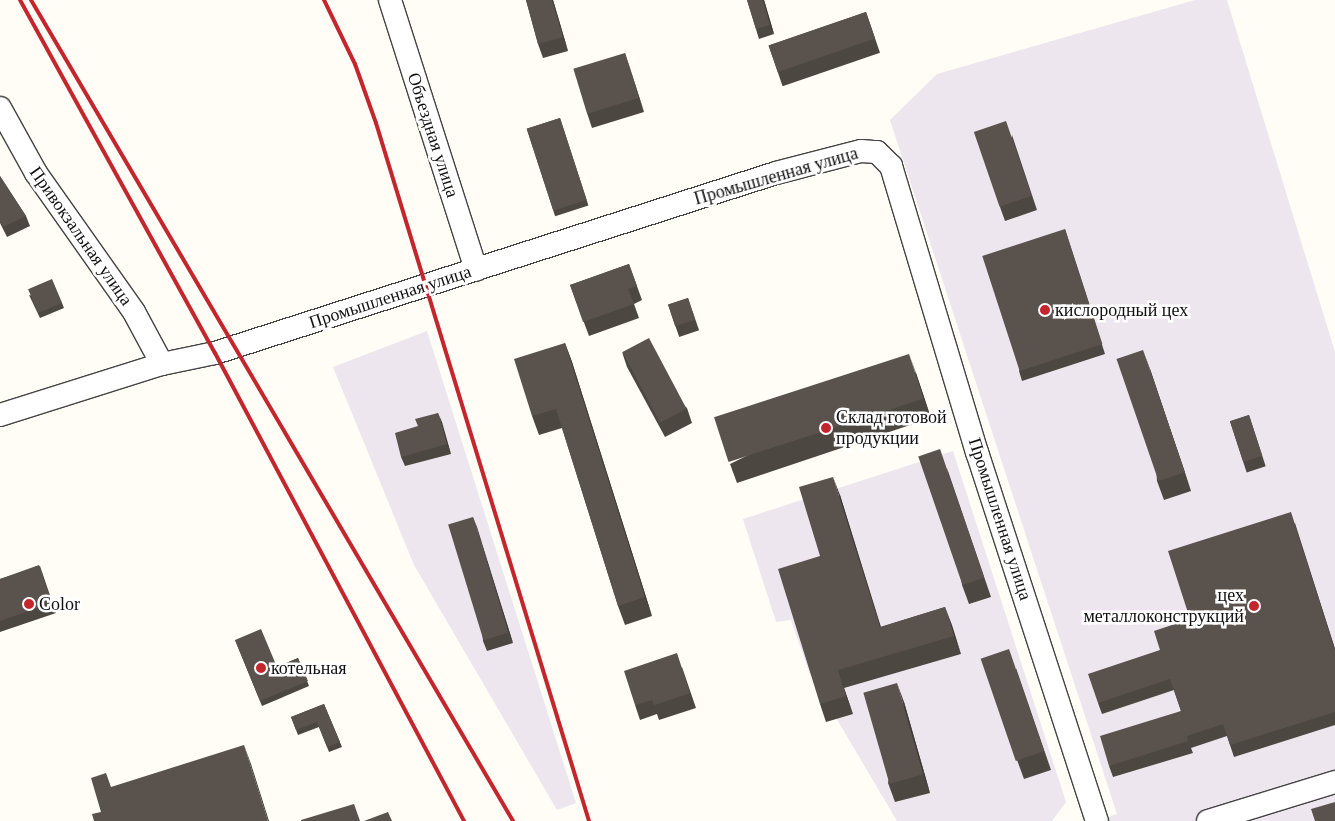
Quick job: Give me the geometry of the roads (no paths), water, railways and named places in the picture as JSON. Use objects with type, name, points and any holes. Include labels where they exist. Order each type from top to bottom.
[{"type":"street","name":"Объездная улица","points":[[390,0],[476,270]]},
{"type":"street","name":"Привокзальная улица","points":[[0,108],[36,173],[134,312],[162,364]]},
{"type":"street","name":"Промышленная улица","points":[[0,415],[162,364],[215,353],[776,173],[861,151],[883,154],[891,166],[977,452],[1097,821]]},
{"type":"street","points":[[1208,821],[1335,782]]},
{"type":"railway","points":[[20,0],[215,353],[464,821]]},
{"type":"railway","points":[[31,0],[513,821]]},
{"type":"railway","points":[[324,0],[355,64],[376,123],[589,821]]},
{"type":"place","name":"кислородный цех","points":[[1045,310]]},
{"type":"place","name":"Склад готовой продукции","points":[[826,428]]},
{"type":"place","name":"Color","points":[[29,604]]},
{"type":"place","name":"цех металлоконструкций","points":[[1254,606]]},
{"type":"place","name":"котельная","points":[[261,668]]}]
